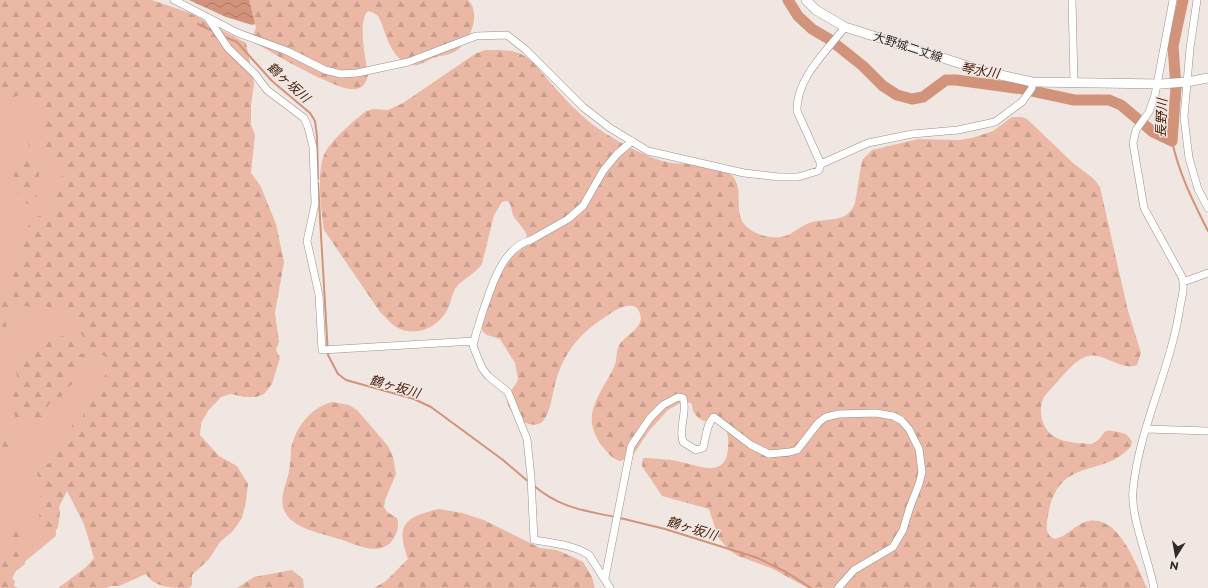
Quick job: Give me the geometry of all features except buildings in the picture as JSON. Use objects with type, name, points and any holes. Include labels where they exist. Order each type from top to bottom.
[{"type":"main road","name":"大野城二丈線","points":[[806,0],[826,16],[845,26],[1032,85],[1074,82],[1159,84],[1186,82]]},
{"type":"main road","points":[[1186,82],[1208,78]]},
{"type":"street","points":[[174,0],[238,33],[287,51],[325,70],[341,74],[357,73],[408,62],[476,36],[494,34],[507,36],[526,50],[583,107],[632,141],[648,150],[744,173],[779,177],[798,177],[818,171],[821,164],[868,143],[912,134],[958,130],[995,122],[1022,102],[1032,85]]},
{"type":"street","points":[[1072,0],[1074,82]]},
{"type":"street","points":[[1154,588],[1133,498],[1137,469],[1146,429],[1176,332],[1183,282],[1144,208],[1133,136],[1152,103],[1159,84],[1173,0]]},
{"type":"street","points":[[1197,0],[1186,82],[1184,116],[1188,150],[1198,189],[1208,208]]},
{"type":"street","points":[[206,17],[228,48],[255,74],[267,90],[304,118],[308,127],[313,147],[315,204],[307,241],[319,295],[322,350],[474,341]]},
{"type":"street","points":[[821,164],[797,111],[797,102],[806,76],[845,26]]},
{"type":"street","points":[[610,588],[589,555],[574,548],[534,540],[531,477],[527,439],[508,392],[488,376],[482,368],[473,346],[492,283],[499,268],[509,255],[526,242],[568,219],[583,206],[603,171],[617,154],[632,141]]},
{"type":"street","points":[[1183,282],[1208,273]]},
{"type":"street","points":[[605,578],[632,446],[650,418],[672,399],[678,397],[683,398],[685,405],[681,437],[682,442],[696,450],[703,448],[710,420],[714,417],[751,445],[764,453],[769,454],[797,450],[826,417],[839,414],[876,413],[893,416],[901,420],[909,429],[919,449],[922,472],[920,484],[910,507],[903,530],[897,542],[893,546],[854,570],[838,588]]},
{"type":"street","points":[[1146,429],[1208,431]]},
{"type":"green space","points":[[0,0],[152,0],[190,13],[246,43],[254,83],[251,106],[251,125],[255,135],[251,173],[260,185],[276,224],[284,262],[275,313],[279,342],[276,350],[280,358],[272,384],[264,394],[256,397],[244,397],[231,394],[221,397],[208,411],[201,423],[200,435],[219,456],[237,466],[248,484],[242,518],[233,531],[220,542],[209,559],[192,575],[192,585],[189,588],[159,585],[149,579],[146,574],[119,586],[111,586],[106,588],[58,588],[85,568],[94,558],[84,524],[67,491],[59,507],[60,512],[58,528],[52,533],[45,532],[41,528],[39,515],[42,509],[37,471],[40,466],[50,463],[54,456],[52,449],[54,444],[64,443],[70,433],[75,433],[72,426],[74,420],[83,418],[83,409],[110,368],[112,361],[89,346],[77,327],[78,316],[72,314],[68,309],[58,311],[40,304],[31,307],[19,305],[13,297],[15,291],[11,277],[13,269],[21,256],[20,245],[23,235],[36,217],[51,213],[58,193],[60,178],[64,175],[53,159],[47,162],[42,151],[42,111],[36,98],[30,93],[16,96],[4,101],[4,104],[0,106]]},
{"type":"green space","points":[[246,0],[468,0],[474,12],[474,20],[470,34],[466,41],[456,51],[451,54],[433,58],[422,64],[411,65],[403,61],[394,52],[378,16],[368,11],[363,23],[363,32],[364,51],[368,75],[366,82],[360,88],[351,89],[332,83],[290,63],[257,43],[253,37],[256,27]]},
{"type":"green space","points":[[485,50],[517,52],[525,56],[579,113],[606,134],[622,143],[659,160],[674,163],[707,165],[722,169],[729,173],[737,184],[739,212],[744,224],[758,234],[770,237],[782,237],[812,222],[843,217],[848,214],[855,203],[863,159],[872,150],[918,139],[959,140],[972,138],[993,131],[1012,117],[1022,117],[1027,119],[1073,163],[1094,179],[1100,187],[1127,307],[1141,353],[1137,365],[1130,366],[1124,366],[1099,356],[1085,357],[1070,368],[1044,397],[1041,414],[1044,425],[1051,434],[1059,439],[1068,442],[1091,444],[1097,441],[1106,431],[1110,431],[1126,434],[1132,441],[1131,446],[1119,456],[1107,463],[1070,476],[1060,486],[1052,500],[1047,522],[1047,530],[1050,536],[1055,539],[1063,536],[1085,522],[1097,521],[1107,524],[1124,542],[1147,588],[808,588],[771,568],[738,556],[729,550],[718,537],[709,509],[662,496],[642,466],[643,458],[673,460],[709,468],[722,464],[726,458],[728,437],[727,431],[721,424],[702,420],[694,413],[691,403],[682,402],[668,410],[649,431],[631,458],[620,461],[608,453],[595,435],[592,425],[594,406],[614,367],[618,347],[639,324],[641,319],[640,313],[636,307],[625,306],[615,311],[589,329],[574,344],[563,362],[555,384],[550,408],[543,421],[532,425],[526,423],[515,416],[511,410],[507,400],[518,379],[515,363],[500,339],[487,335],[483,332],[482,325],[486,306],[499,276],[510,258],[522,248],[527,238],[524,230],[514,217],[510,204],[507,201],[502,202],[494,215],[482,264],[455,289],[448,309],[442,318],[437,323],[425,329],[412,332],[405,331],[393,325],[380,312],[324,230],[320,191],[322,161],[325,153],[333,142],[344,130],[366,111],[373,109],[388,110],[403,103],[475,54]]},
{"type":"green space","points":[[0,76],[54,83],[123,379],[54,496],[56,536],[0,582]]},
{"type":"green space","points":[[27,134],[33,134],[38,145],[36,148],[31,148],[28,144]]},
{"type":"green space","points":[[29,153],[36,159],[39,167],[37,191],[35,194],[38,198],[38,202],[33,206],[24,202],[18,196],[14,184],[14,172],[12,171],[14,159],[18,165]]},
{"type":"green space","points":[[0,294],[3,298],[7,297],[9,303],[13,306],[11,316],[8,320],[5,320],[6,332],[4,336],[0,336]]},
{"type":"green space","points":[[63,336],[71,337],[77,341],[79,347],[77,353],[90,355],[94,359],[84,362],[78,379],[63,392],[61,398],[57,402],[51,401],[45,413],[41,417],[33,422],[28,418],[27,409],[24,411],[24,417],[20,420],[16,419],[7,395],[8,383],[12,380],[19,384],[15,368],[17,361],[29,350],[37,348],[44,341]]},
{"type":"green space","points":[[332,402],[349,405],[357,410],[388,446],[393,457],[396,474],[385,500],[384,507],[387,512],[397,518],[398,528],[394,538],[389,544],[382,548],[375,549],[360,546],[300,526],[293,522],[284,510],[282,500],[289,471],[291,450],[296,434],[311,414],[324,405]]},
{"type":"green space","points":[[0,430],[6,431],[7,440],[13,441],[14,450],[9,457],[0,443]]},
{"type":"green space","points":[[439,509],[462,513],[484,520],[540,548],[557,550],[583,562],[592,577],[595,588],[374,588],[386,581],[408,559],[403,538],[403,530],[406,524],[418,515]]},
{"type":"green space","points":[[13,526],[19,526],[22,528],[18,542],[26,548],[29,555],[25,558],[25,564],[15,572],[12,578],[15,581],[14,586],[18,588],[0,588],[0,553],[13,556],[12,551],[16,543],[9,537],[11,534],[10,529]]},
{"type":"green space","points":[[292,570],[303,579],[304,588],[237,588],[254,577]]},
{"type":"water","points":[[189,0],[249,0],[255,24],[252,25],[226,17]]},
{"type":"waterway","name":"琴水川","points":[[788,0],[798,16],[812,29],[829,39],[863,66],[883,86],[897,95],[912,99],[923,97],[946,80],[956,80],[1023,89],[1074,100],[1109,100],[1121,105],[1153,132],[1172,141]]},
{"type":"waterway","name":"長野川","points":[[1172,141],[1176,87],[1173,46],[1183,0]]},
{"type":"waterway","name":"鶴ヶ坂川","points":[[198,24],[215,32]]},
{"type":"waterway","name":"鶴ヶ坂川","points":[[222,36],[237,42],[272,81],[310,113],[315,121],[317,136],[318,179]]},
{"type":"waterway","name":"長野川","points":[[1172,141],[1183,176],[1208,231]]},
{"type":"waterway","name":"鶴ヶ坂川","points":[[318,183],[328,355],[338,374],[346,380],[414,399],[431,407],[503,460],[530,483]]},
{"type":"waterway","name":"鶴ヶ坂川","points":[[533,485],[553,499],[572,507],[615,517]]},
{"type":"waterway","name":"鶴ヶ坂川","points":[[620,518],[665,529],[758,558],[786,572],[811,588]]}]
